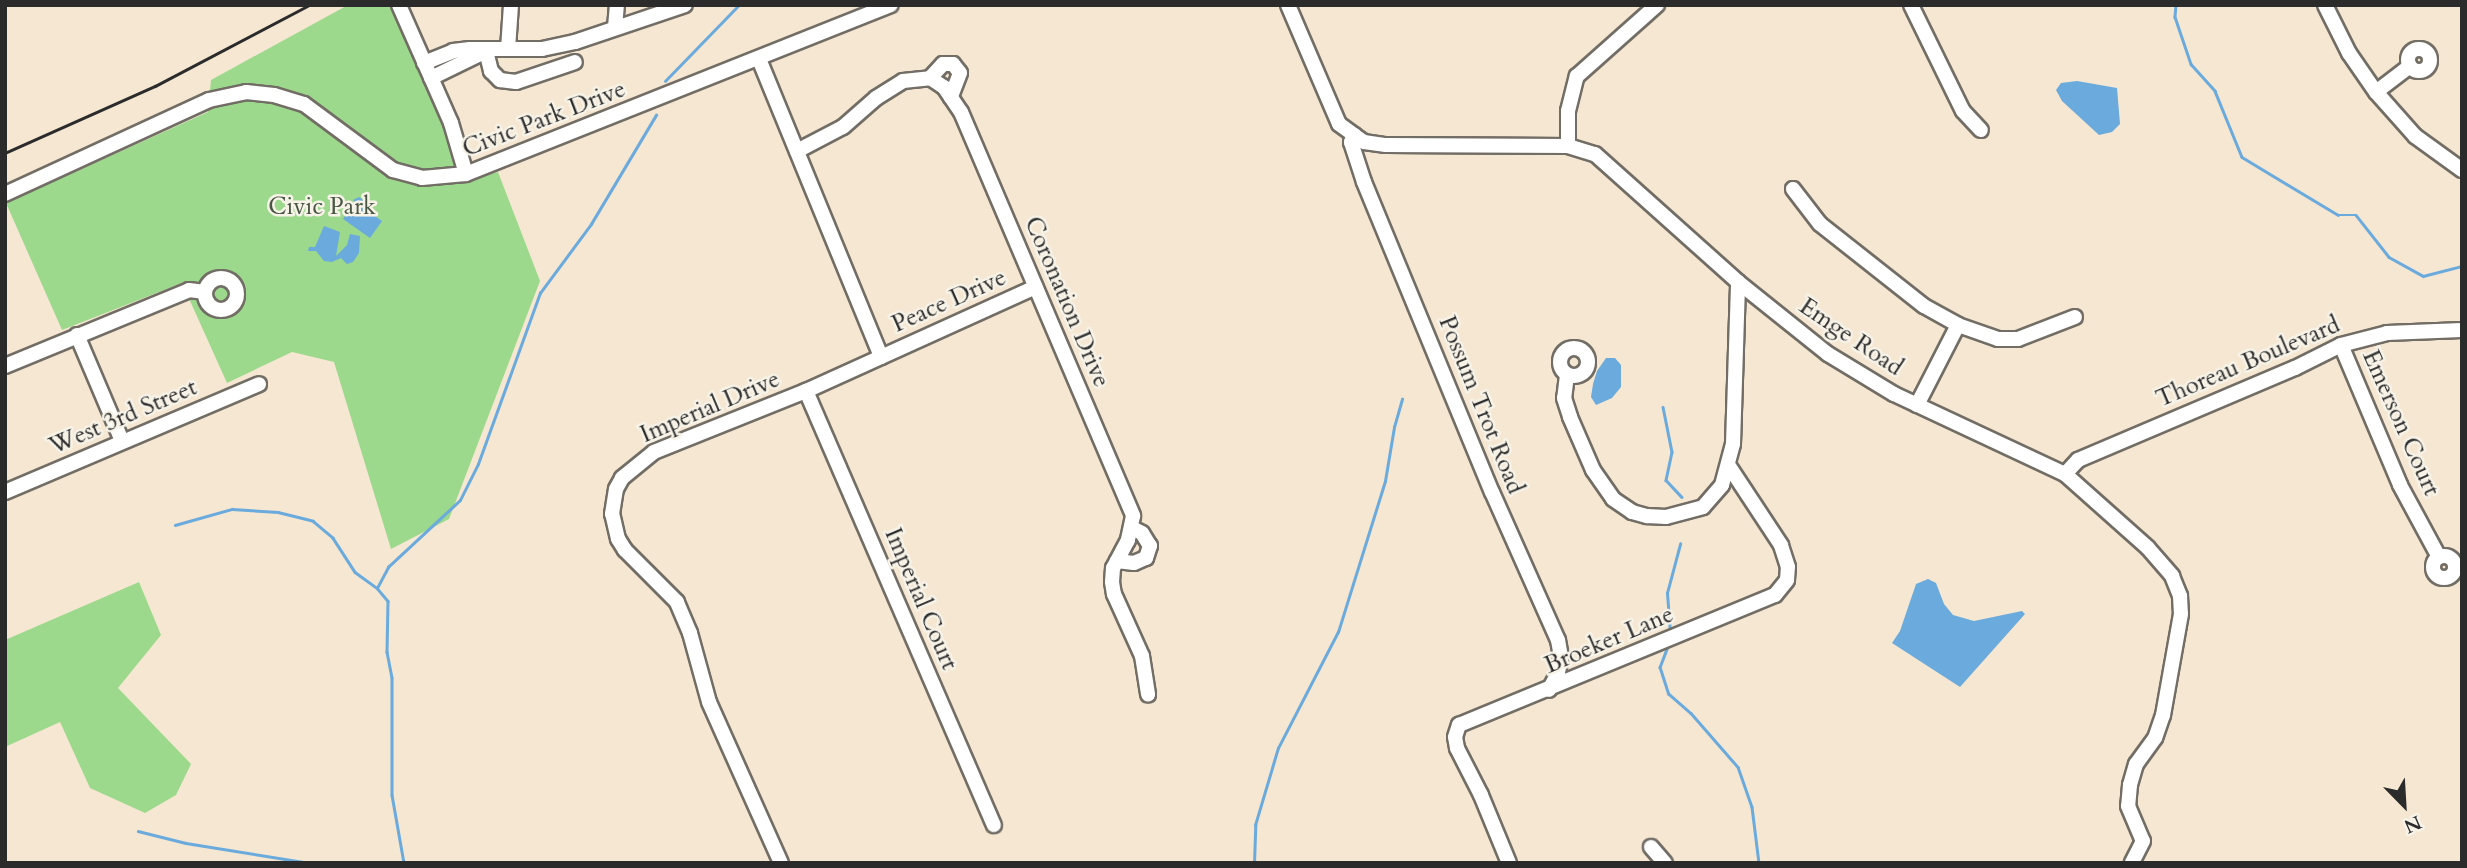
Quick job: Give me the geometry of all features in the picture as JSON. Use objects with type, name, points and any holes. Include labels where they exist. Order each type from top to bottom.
[{"type":"street","points":[[399,5],[451,123],[466,174]]},
{"type":"street","points":[[508,49],[512,5]]},
{"type":"street","points":[[615,27],[617,5]]},
{"type":"street","points":[[424,63],[453,51],[553,47],[685,5]]},
{"type":"street","points":[[881,357],[759,59],[891,5]]},
{"type":"street","points":[[1288,5],[1339,124],[1354,135]]},
{"type":"street","points":[[1568,146],[1568,111],[1577,76],[1657,5]]},
{"type":"street","points":[[1911,5],[1963,111],[1981,130]]},
{"type":"street","points":[[2325,5],[2349,53],[2376,92],[2415,136],[2462,170]]},
{"type":"street","points":[[486,51],[491,71],[500,80],[516,82],[575,61]]},
{"type":"street","points":[[430,78],[486,51]]},
{"type":"street","name":"Civic Park Drive","points":[[5,194],[209,100],[246,92],[274,95],[304,104],[393,170],[422,178],[466,174],[759,59]]},
{"type":"street","points":[[797,151],[844,127],[876,98],[904,81],[930,78],[943,64],[953,64],[960,73],[951,97]]},
{"type":"street","points":[[2376,92],[2410,66]]},
{"type":"street","name":"Coronation Drive","points":[[930,78],[944,87],[951,97],[992,182],[1124,491],[1133,516],[1132,528],[1142,533],[1150,547],[1146,558],[1135,563],[1117,561]]},
{"type":"street","name":"Emge Road","points":[[1354,135],[1364,142],[1386,145],[1568,146],[1595,154],[1738,282],[1828,354],[1917,405],[2065,474],[2148,548],[2172,576],[2180,596],[2181,614],[2163,715],[2155,738],[2136,764],[2130,785],[2129,806],[2143,841],[2132,863]]},
{"type":"street","name":"Possum Trot Road","points":[[1354,135],[1351,142],[1364,182],[1492,492],[1558,640],[1561,657],[1558,673],[1549,690]]},
{"type":"street","points":[[1793,189],[1820,224],[1924,306],[1958,325],[1998,339],[2018,339],[2075,317]]},
{"type":"street","points":[[1567,375],[1564,398],[1593,470],[1614,499],[1632,512],[1666,517],[1703,507],[1722,485],[1729,466],[1736,422],[1738,282]]},
{"type":"street","name":"Peace Drive","points":[[881,357],[1035,287]]},
{"type":"street","points":[[5,366],[189,290],[205,292]]},
{"type":"street","points":[[1917,405],[1958,325]]},
{"type":"street","name":"Thoreau Boulevard","points":[[2065,474],[2078,460],[2295,368],[2341,345],[2387,333],[2462,330]]},
{"type":"street","points":[[77,335],[122,441]]},
{"type":"street","name":"Emerson Court","points":[[2341,345],[2400,485],[2439,557]]},
{"type":"street","name":"Imperial Drive","points":[[781,863],[709,702],[690,633],[677,601],[625,550],[615,532],[612,514],[616,489],[622,478],[654,452],[806,391],[881,357]]},
{"type":"street","name":"West 3rd Street","points":[[5,492],[259,384]]},
{"type":"street","name":"Imperial Court","points":[[806,391],[994,825]]},
{"type":"street","name":"Broeker Lane","points":[[1510,863],[1455,737],[1459,725],[1775,595],[1787,580],[1788,568],[1782,545],[1729,466]]},
{"type":"street","points":[[1132,528],[1113,568],[1114,594],[1142,656],[1148,695]]},
{"type":"street","points":[[1651,847],[1665,863]]},
{"type":"green space","name":"Civic Park","points":[[348,5],[399,5],[460,150],[468,181],[498,172],[540,281],[449,519],[391,549],[334,362],[292,352],[227,383],[182,283],[62,330],[6,203],[208,112],[211,80]]},
{"type":"green space","points":[[139,582],[161,635],[118,688],[191,764],[176,795],[145,813],[90,788],[60,722],[5,747],[5,640]]},
{"type":"water","points":[[2077,81],[2117,88],[2120,124],[2112,132],[2099,135],[2062,101],[2056,90],[2061,83]]},
{"type":"water","points":[[359,197],[368,204],[368,211],[382,221],[370,238],[343,219],[355,202],[353,200]]},
{"type":"water","points":[[324,226],[340,232],[336,256],[347,245],[350,234],[360,236],[359,253],[353,262],[347,264],[341,258],[332,262],[324,261],[316,251],[308,251],[309,247],[315,247]]},
{"type":"water","points":[[1606,358],[1615,358],[1621,365],[1621,387],[1612,398],[1596,405],[1591,397],[1593,384],[1597,371]]},
{"type":"water","points":[[1928,579],[1936,583],[1944,604],[1953,615],[1974,621],[2022,611],[2025,614],[1960,687],[1892,643],[1900,631],[1916,584]]},
{"type":"waterway","points":[[665,81],[739,5]]},
{"type":"waterway","points":[[2176,5],[2175,17],[2191,64],[2215,91],[2242,157],[2338,215],[2356,215],[2389,257],[2423,276],[2462,266]]},
{"type":"waterway","points":[[377,588],[388,567],[460,500],[478,464],[540,293],[591,224],[656,115]]},
{"type":"waterway","points":[[1254,863],[1255,825],[1278,748],[1338,632],[1385,481],[1394,427],[1402,399]]},
{"type":"waterway","points":[[1663,407],[1672,452],[1666,480],[1682,497]]},
{"type":"waterway","points":[[175,525],[232,509],[278,512],[313,521],[333,538],[355,572],[377,588],[388,601],[387,652],[392,678],[392,795],[404,863]]},
{"type":"waterway","points":[[1670,633],[1667,593],[1680,544]]},
{"type":"waterway","points":[[1669,644],[1660,667],[1669,694],[1691,713],[1738,767],[1752,807],[1759,863]]},
{"type":"waterway","points":[[138,831],[186,843],[309,863]]},
{"type":"railway","points":[[5,153],[155,86],[309,5]]}]
